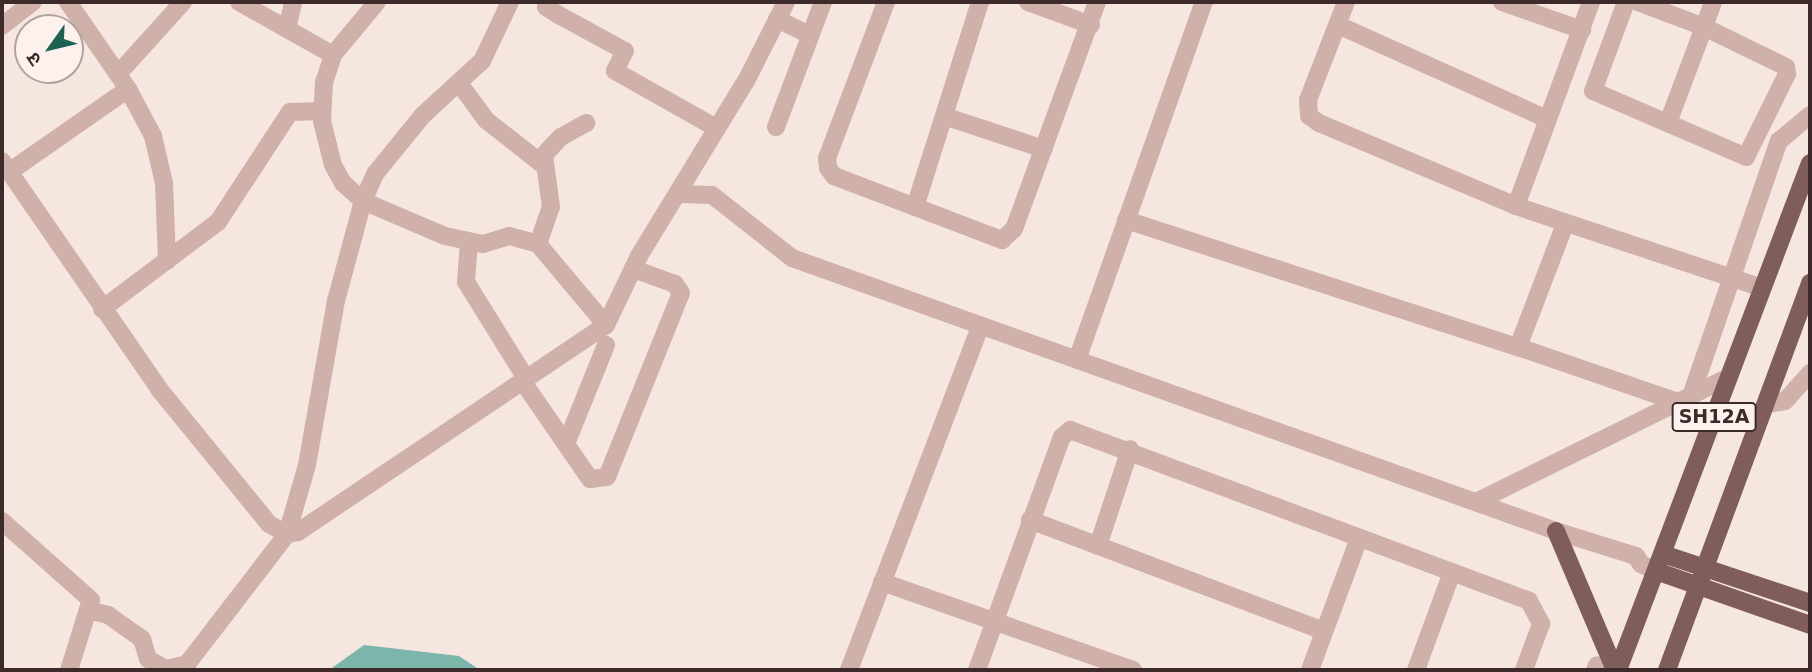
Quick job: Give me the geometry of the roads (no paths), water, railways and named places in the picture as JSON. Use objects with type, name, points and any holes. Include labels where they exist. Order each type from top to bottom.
[{"type":"main road","name":"SH12A","points":[[1616,670],[1660,563],[1760,287],[1810,163]]},
{"type":"main road","name":"SH12A","points":[[1667,670],[1809,288]]},
{"type":"main road","points":[[1556,531],[1616,670]]},
{"type":"main road","points":[[1660,563],[1706,566],[1810,603]]},
{"type":"main road","points":[[1660,563],[1699,584],[1810,625]]},
{"type":"street","points":[[2,26],[33,2]]},
{"type":"street","points":[[68,2],[128,89],[153,136],[162,168],[167,261]]},
{"type":"street","points":[[118,74],[183,2]]},
{"type":"street","points":[[239,2],[333,55]]},
{"type":"street","points":[[287,29],[293,2]]},
{"type":"street","points":[[377,2],[333,55],[320,111],[336,172],[363,201],[470,242],[509,236],[538,244],[606,325]]},
{"type":"street","points":[[88,610],[108,615],[142,639],[148,659],[166,669],[187,664],[287,534],[307,465],[336,301],[363,201],[375,174],[415,124],[482,61],[510,2]]},
{"type":"street","points":[[548,2],[546,7],[557,14],[625,51],[615,71],[716,128]]},
{"type":"street","points":[[128,89],[6,167],[102,309],[232,482],[269,524],[287,534],[298,532],[606,325],[633,269],[680,194],[786,2]]},
{"type":"street","points":[[776,127],[822,2]]},
{"type":"street","points":[[886,2],[827,158],[828,168],[834,176],[1002,240],[1014,229],[1091,25],[1097,2]]},
{"type":"street","points":[[915,206],[980,2]]},
{"type":"street","points":[[1028,2],[1091,25]]},
{"type":"street","points":[[1077,360],[1204,2]]},
{"type":"street","points":[[1346,2],[1308,100],[1309,116],[1516,206],[1760,287]]},
{"type":"street","points":[[1502,2],[1582,30]]},
{"type":"street","points":[[1516,206],[1591,2]]},
{"type":"street","points":[[1626,2],[1593,91],[1746,157],[1787,74],[1780,61],[1704,27],[1638,2]]},
{"type":"street","points":[[1668,123],[1713,2]]},
{"type":"street","points":[[777,19],[810,35]]},
{"type":"street","points":[[1338,25],[1547,118]]},
{"type":"street","points":[[459,83],[486,120],[542,164],[551,207],[538,244]]},
{"type":"street","points":[[102,309],[207,233],[230,208],[260,153],[290,112],[320,111]]},
{"type":"street","points":[[1685,399],[1779,141],[1810,114]]},
{"type":"street","points":[[944,116],[1044,149]]},
{"type":"street","points":[[542,164],[555,141],[586,123]]},
{"type":"street","points":[[680,194],[712,195],[792,258],[1556,531],[1636,556],[1644,551],[1660,563]]},
{"type":"street","points":[[1126,220],[1685,399]]},
{"type":"street","points":[[1518,347],[1565,224]]},
{"type":"street","points":[[470,242],[466,282],[525,381],[590,479],[607,477],[681,293],[675,284],[633,269]]},
{"type":"street","points":[[849,670],[980,327]]},
{"type":"street","points":[[566,444],[607,345]]},
{"type":"street","points":[[1768,404],[1785,401],[1810,373]]},
{"type":"street","points":[[1476,502],[1729,377]]},
{"type":"street","points":[[977,670],[1062,437],[1070,430],[1130,449],[1529,601],[1536,609],[1541,624],[1524,670]]},
{"type":"street","points":[[1098,546],[1130,449]]},
{"type":"street","points":[[1030,520],[1324,631]]},
{"type":"street","points":[[2,521],[91,600],[69,670]]},
{"type":"street","points":[[1310,670],[1359,538]]},
{"type":"street","points":[[1416,670],[1452,572]]},
{"type":"street","points":[[882,582],[1133,670]]},
{"type":"water","points":[[364,645],[459,656],[480,670],[329,670]]}]
